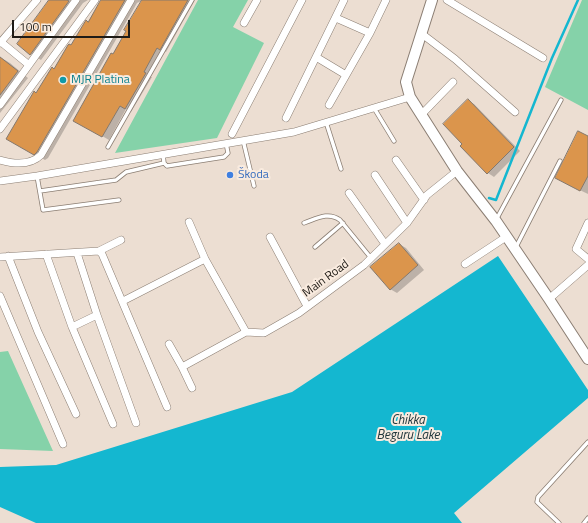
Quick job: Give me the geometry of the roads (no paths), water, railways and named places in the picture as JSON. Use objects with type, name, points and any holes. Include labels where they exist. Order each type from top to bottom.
[{"type":"street","points":[[30,65],[0,42],[37,0]]},
{"type":"street","points":[[0,104],[30,65],[76,0]]},
{"type":"street","points":[[0,128],[95,0]]},
{"type":"street","points":[[0,160],[11,163],[24,163],[35,160],[41,155],[131,0]]},
{"type":"street","points":[[244,23],[257,0]]},
{"type":"street","points":[[232,134],[302,0]]},
{"type":"street","points":[[286,118],[344,0]]},
{"type":"street","points":[[329,105],[370,34],[386,0]]},
{"type":"street","points":[[432,0],[406,82],[410,97],[457,171],[496,221],[588,359]]},
{"type":"street","points":[[447,0],[543,58]]},
{"type":"street","points":[[336,18],[370,34]]},
{"type":"street","points":[[422,34],[455,60],[514,112]]},
{"type":"street","points":[[316,57],[346,75]]},
{"type":"street","points":[[421,115],[453,82]]},
{"type":"street","points":[[0,181],[294,132],[410,97]]},
{"type":"street","points":[[396,160],[424,200]]},
{"type":"street","name":"Main Road","points":[[182,367],[246,332],[264,333],[299,313],[372,258],[407,223],[427,195],[457,171]]},
{"type":"street","points":[[375,175],[407,223]]},
{"type":"street","points":[[350,193],[385,244]]},
{"type":"street","points":[[189,222],[206,259],[246,332]]},
{"type":"street","points":[[588,222],[576,249],[588,259]]},
{"type":"street","points":[[270,237],[307,306]]},
{"type":"street","points":[[465,264],[506,237]]},
{"type":"street","points":[[76,414],[4,257],[99,251],[121,240]]},
{"type":"street","points":[[99,251],[102,254],[123,302],[167,407]]},
{"type":"street","points":[[77,253],[97,315],[136,423]]},
{"type":"street","points":[[46,254],[72,327],[113,424]]},
{"type":"street","points":[[123,302],[206,259]]},
{"type":"street","points":[[549,299],[588,265]]},
{"type":"street","points":[[0,296],[63,444]]},
{"type":"street","points":[[72,327],[97,315]]},
{"type":"street","points":[[169,344],[192,388]]},
{"type":"lane","points":[[108,148],[192,0]]},
{"type":"lane","points":[[496,221],[561,100]]},
{"type":"lane","points":[[374,108],[394,141]]},
{"type":"lane","points":[[326,122],[341,169]]},
{"type":"lane","points":[[243,140],[254,186]]},
{"type":"lane","points":[[40,191],[116,180],[126,172],[164,163],[167,166],[224,157],[228,153],[226,143]]},
{"type":"lane","points":[[163,154],[164,163]]},
{"type":"lane","points":[[514,250],[560,161]]},
{"type":"lane","points":[[37,176],[43,210],[120,200]]},
{"type":"lane","points":[[304,223],[329,214],[336,217],[343,223],[372,258]]},
{"type":"lane","points":[[315,247],[343,223]]},
{"type":"lane","points":[[559,523],[537,502],[538,497],[588,442]]},
{"type":"lane","points":[[584,523],[588,518]]},
{"type":"water","name":"Chikka Beguru Lake","points":[[498,256],[588,390],[588,398],[454,513],[462,523],[36,523],[0,507],[0,467],[56,465],[292,392]]},
{"type":"waterway","points":[[489,198],[496,200],[552,58],[578,0]]},
{"type":"place","name":"MJR Platina","points":[[63,80]]},
{"type":"place","name":"Škoda","points":[[230,175]]}]
